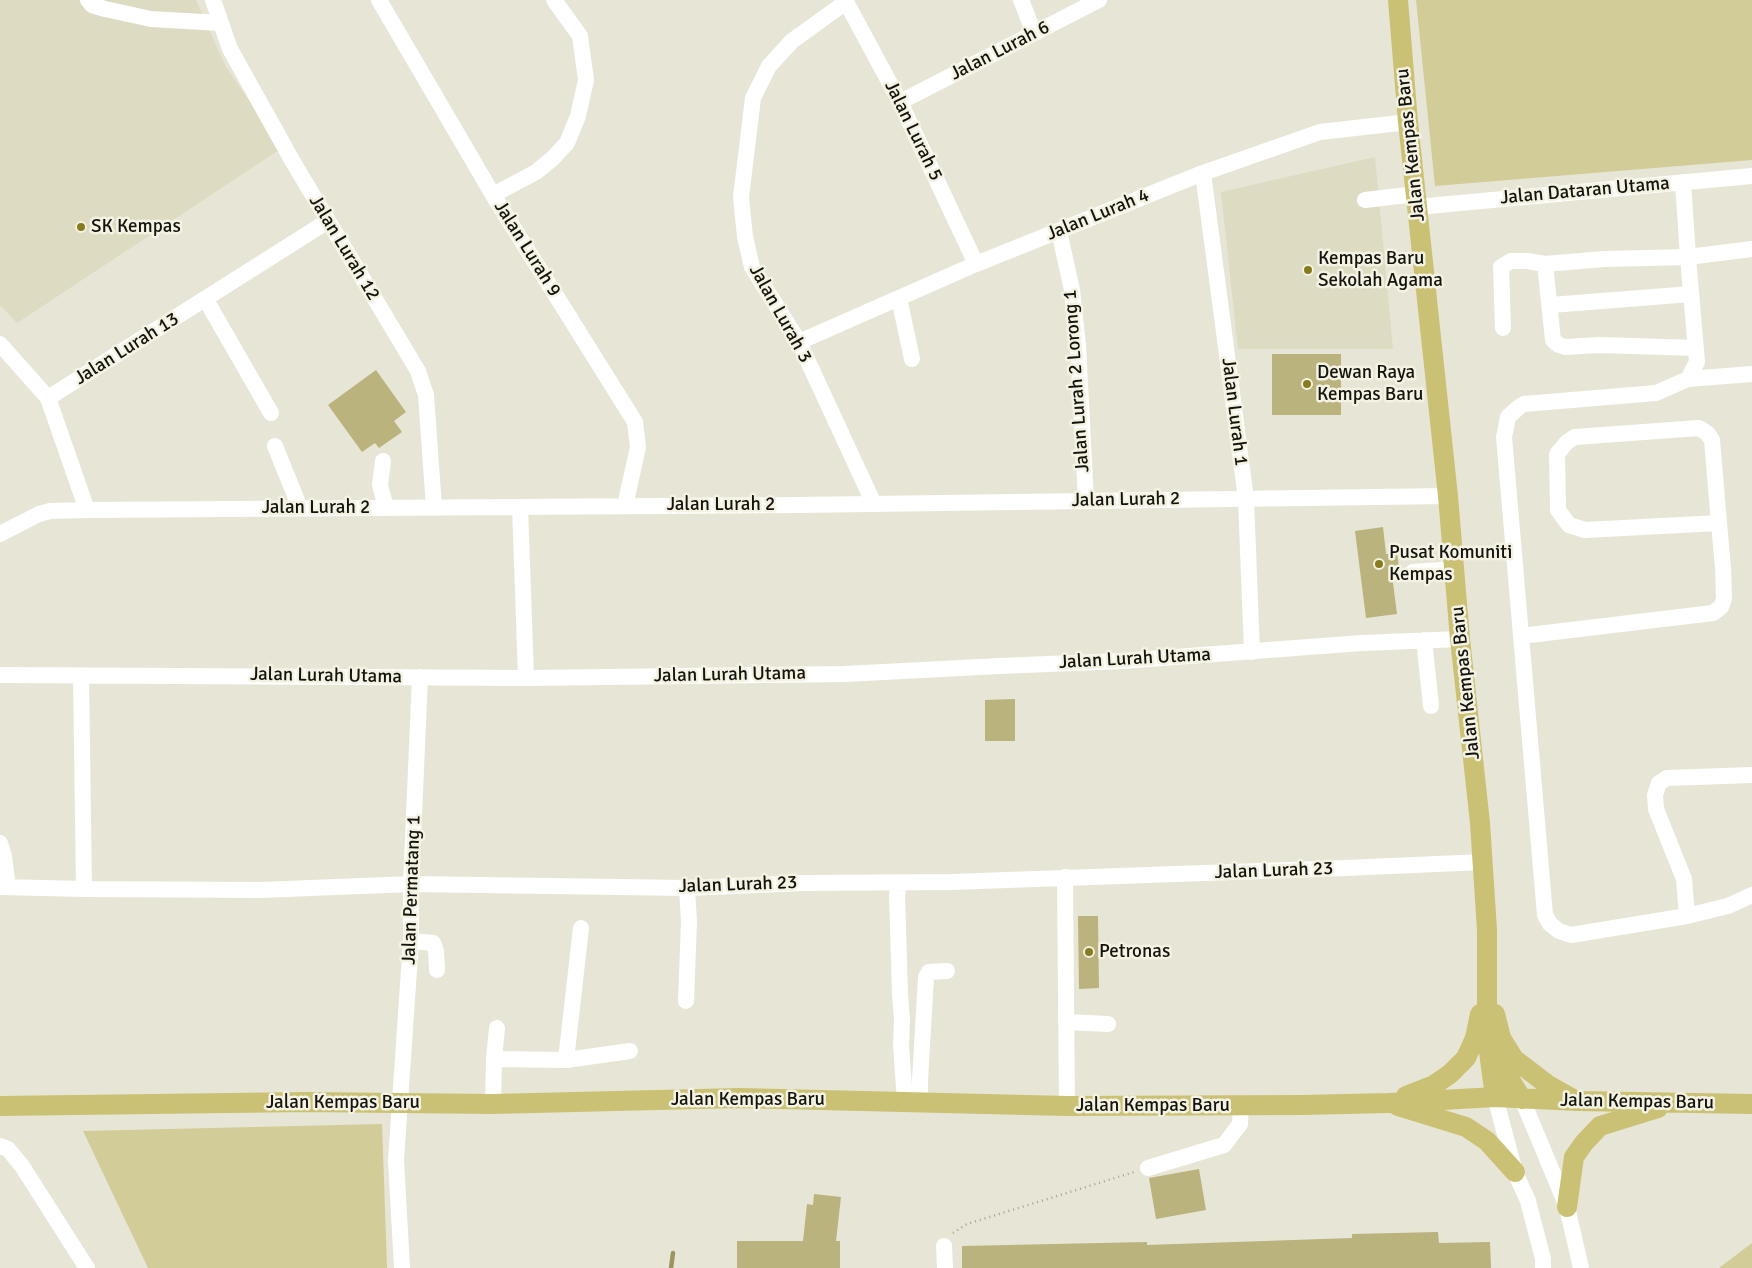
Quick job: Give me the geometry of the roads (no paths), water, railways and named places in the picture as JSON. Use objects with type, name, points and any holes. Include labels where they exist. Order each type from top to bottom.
[{"type":"main road","name":"Jalan Kempas Baru","points":[[1398,0],[1408,122],[1448,496],[1460,639],[1484,862],[1487,930],[1487,1038],[1495,1097]]},
{"type":"main road","points":[[1487,985],[1501,1038],[1514,1059],[1548,1085],[1577,1101]]},
{"type":"main road","points":[[1389,1103],[1434,1085],[1450,1074],[1466,1058],[1475,1038],[1487,985]]},
{"type":"main road","name":"Jalan Kempas Baru","points":[[1487,1038],[1522,1099]]},
{"type":"main road","name":"Jalan Kempas Baru","points":[[0,1106],[306,1102],[493,1104],[739,1098],[1067,1106],[1241,1105],[1389,1103],[1495,1097],[1577,1101],[1752,1104]]},
{"type":"main road","points":[[1389,1103],[1466,1127],[1487,1141],[1515,1172]]},
{"type":"main road","points":[[1567,1207],[1574,1157],[1600,1126],[1676,1103]]},
{"type":"street","points":[[88,0],[92,5],[105,9],[151,19],[220,23]]},
{"type":"street","name":"Jalan Lurah 12","points":[[213,0],[220,23],[235,58],[293,162],[423,382],[426,395],[434,507]]},
{"type":"street","name":"Jalan Lurah 9","points":[[379,0],[493,195],[635,422],[638,447],[625,506]]},
{"type":"street","points":[[493,195],[536,172],[552,159],[566,143],[578,116],[586,80],[580,36],[554,0]]},
{"type":"street","points":[[1021,0],[1034,33]]},
{"type":"street","name":"Jalan Lurah 6","points":[[900,102],[1099,0]]},
{"type":"street","name":"Jalan Lurah 5","points":[[846,1],[900,102],[976,264]]},
{"type":"street","name":"Jalan Lurah 3","points":[[846,1],[792,41],[769,66],[753,98],[742,197],[747,244],[752,267],[799,342],[874,504]]},
{"type":"street","name":"Jalan Lurah 4","points":[[799,342],[976,264],[1203,173],[1320,132],[1408,122]]},
{"type":"street","name":"Jalan Lurah 1","points":[[1203,173],[1246,499],[1252,652]]},
{"type":"street","name":"Jalan Dataran Utama","points":[[1365,200],[1417,201],[1752,176]]},
{"type":"street","points":[[1683,182],[1697,362],[1688,379]]},
{"type":"street","name":"Jalan Lurah 13","points":[[48,398],[206,300],[328,221]]},
{"type":"street","name":"Jalan Lurah 2 Lorong 1","points":[[1059,231],[1072,290],[1078,345],[1086,501]]},
{"type":"street","points":[[1502,328],[1501,267],[1511,261],[1527,260],[1546,264],[1604,259],[1688,257],[1752,249]]},
{"type":"street","points":[[1546,264],[1554,340],[1559,345],[1565,347],[1600,345],[1696,348]]},
{"type":"street","points":[[1551,305],[1691,294]]},
{"type":"street","points":[[899,298],[912,359]]},
{"type":"street","points":[[206,300],[271,412]]},
{"type":"street","points":[[0,344],[48,398],[87,510]]},
{"type":"street","points":[[1752,374],[1688,379],[1656,393],[1524,404],[1518,406],[1508,417],[1504,437],[1545,915],[1550,924],[1559,931],[1571,935],[1687,916],[1728,906],[1752,895]]},
{"type":"street","points":[[1521,636],[1713,613],[1721,606],[1724,599],[1720,523],[1712,440],[1707,433],[1699,428],[1575,437],[1566,442],[1557,454],[1558,510],[1569,525],[1585,530],[1720,523]]},
{"type":"street","points":[[275,446],[300,508]]},
{"type":"street","points":[[383,461],[380,485],[386,508]]},
{"type":"street","name":"Jalan Lurah 2","points":[[0,534],[39,514],[50,511],[87,510],[798,505],[1448,496]]},
{"type":"street","points":[[520,506],[526,678]]},
{"type":"street","points":[[1413,572],[1454,569]]},
{"type":"street","name":"Jalan Lurah Utama","points":[[0,675],[526,678],[845,674],[1122,661],[1362,643],[1460,639]]},
{"type":"street","points":[[1424,640],[1430,706]]},
{"type":"street","points":[[81,676],[84,889]]},
{"type":"street","name":"Jalan Permatang 1","points":[[402,1268],[396,1160],[411,940],[420,677]]},
{"type":"street","points":[[1687,916],[1684,879],[1656,810],[1655,795],[1660,784],[1667,778],[1752,775]]},
{"type":"street","points":[[0,843],[4,856],[4,887]]},
{"type":"street","name":"Jalan Lurah 23","points":[[4,887],[261,890],[412,884],[687,888],[804,883],[899,883],[1484,862]]},
{"type":"street","points":[[1065,877],[1067,1106]]},
{"type":"street","points":[[899,883],[897,895],[899,984],[902,1022],[901,1045],[913,1102]]},
{"type":"street","points":[[686,1001],[689,922],[687,888]]},
{"type":"street","points":[[566,1060],[581,928]]},
{"type":"street","points":[[411,940],[433,943],[436,950],[437,970]]},
{"type":"street","points":[[913,1102],[920,1080],[926,977],[929,972],[947,972]]},
{"type":"street","points":[[1066,1022],[1108,1024]]},
{"type":"street","points":[[493,1104],[496,1028]]},
{"type":"street","points":[[494,1059],[566,1060],[630,1051]]},
{"type":"street","points":[[1495,1097],[1515,1172],[1528,1201],[1543,1258],[1543,1268]]},
{"type":"street","points":[[1522,1099],[1567,1207],[1581,1268]]},
{"type":"street","points":[[1148,1168],[1224,1145],[1240,1124],[1241,1105]]},
{"type":"street","points":[[0,1146],[8,1149],[22,1166],[87,1268]]},
{"type":"street","points":[[944,1246],[945,1268]]},
{"type":"waterway","points":[[671,1268],[673,1253]]},
{"type":"place","name":"SK Kempas","points":[[81,227]]},
{"type":"place","name":"Kempas Baru Sekolah Agama","points":[[1308,270]]},
{"type":"place","name":"Dewan Raya Kempas Baru","points":[[1307,384]]},
{"type":"place","name":"Pusat Komuniti Kempas","points":[[1379,564]]},
{"type":"place","name":"Petronas","points":[[1089,952]]}]
